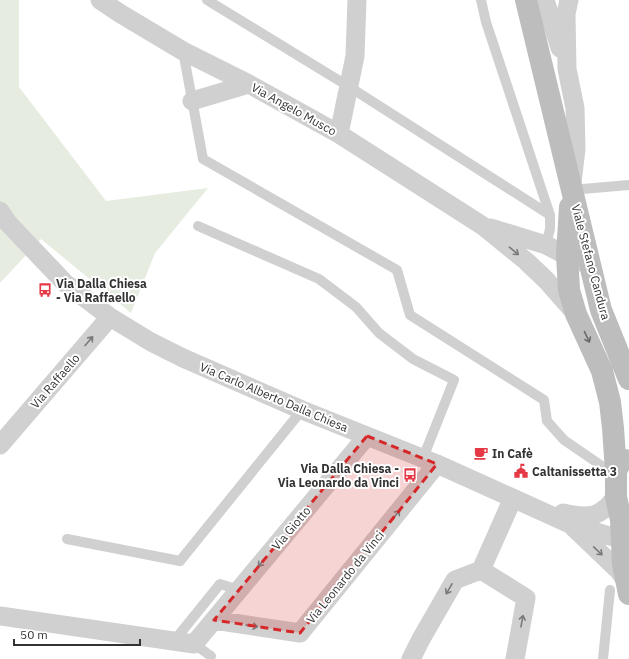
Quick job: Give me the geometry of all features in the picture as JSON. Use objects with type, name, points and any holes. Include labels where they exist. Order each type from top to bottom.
[{"type":"main road","name":"Viale Stefano Candura","points":[[526,0],[601,310],[628,375]]},
{"type":"main road","name":"Viale Stefano Candura","points":[[571,190],[567,255],[569,290],[576,314],[602,371],[610,402],[625,531],[622,589]]},
{"type":"street","name":"Via Angelo Musco","points":[[100,0],[120,14],[183,51],[249,84],[339,134],[484,226]]},
{"type":"street","points":[[339,134],[355,56],[358,0]]},
{"type":"street","points":[[545,0],[567,69],[574,108],[576,150],[571,190]]},
{"type":"street","points":[[567,69],[566,14],[569,0]]},
{"type":"street","points":[[192,101],[249,84]]},
{"type":"street","name":"Via Carlo Alberto Dalla Chiesa","points":[[4,217],[65,283],[110,317],[151,342],[183,358],[302,410],[430,461],[570,524]]},
{"type":"street","points":[[484,226],[546,244],[578,261],[593,277]]},
{"type":"street","points":[[484,226],[546,280],[576,314]]},
{"type":"street","name":"Via Raffaello","points":[[0,446],[110,317]]},
{"type":"street","name":"Via Giotto","points":[[214,620],[368,436]]},
{"type":"street","name":"Via Leonardo da Vinci","points":[[214,620],[300,633],[430,461]]},
{"type":"street","points":[[532,506],[572,515],[586,516],[597,514],[604,510],[619,476]]},
{"type":"street","points":[[411,659],[455,580],[481,570],[513,498]]},
{"type":"street","points":[[570,524],[613,536],[625,531]]},
{"type":"street","points":[[570,524],[619,571],[622,589]]},
{"type":"street","points":[[481,570],[526,598],[515,659]]},
{"type":"street","points":[[0,616],[194,644],[214,620]]},
{"type":"lane","points":[[207,0],[348,86],[550,215]]},
{"type":"lane","points":[[481,0],[486,22],[550,215],[550,229],[546,244]]},
{"type":"lane","points":[[183,51],[203,159],[397,270],[410,315],[544,400],[547,421],[564,440],[619,476]]},
{"type":"lane","points":[[571,190],[629,185]]},
{"type":"lane","points":[[198,226],[319,279],[356,307],[379,333],[413,359],[454,380],[430,461]]},
{"type":"lane","points":[[68,538],[180,561],[302,410]]},
{"type":"lane","points":[[174,641],[220,584],[239,590]]},
{"type":"lane","points":[[603,659],[622,589]]},
{"type":"lane","points":[[194,644],[211,656]]},
{"type":"highlighted area","points":[[367,436],[437,464],[300,633],[214,620]]},
{"type":"shaded area","points":[[0,0],[19,0],[19,87],[106,201],[208,188],[155,253],[131,313],[41,239],[0,283]]},
{"type":"place","name":"Via Dalla Chiesa - Via Raffaello","points":[[45,290]]},
{"type":"place","name":"In Cafè","points":[[481,453]]},
{"type":"place","name":"Caltanissetta 3","points":[[521,471]]},
{"type":"place","name":"Via Dalla Chiesa - Via Leonardo da Vinci","points":[[410,475]]}]
